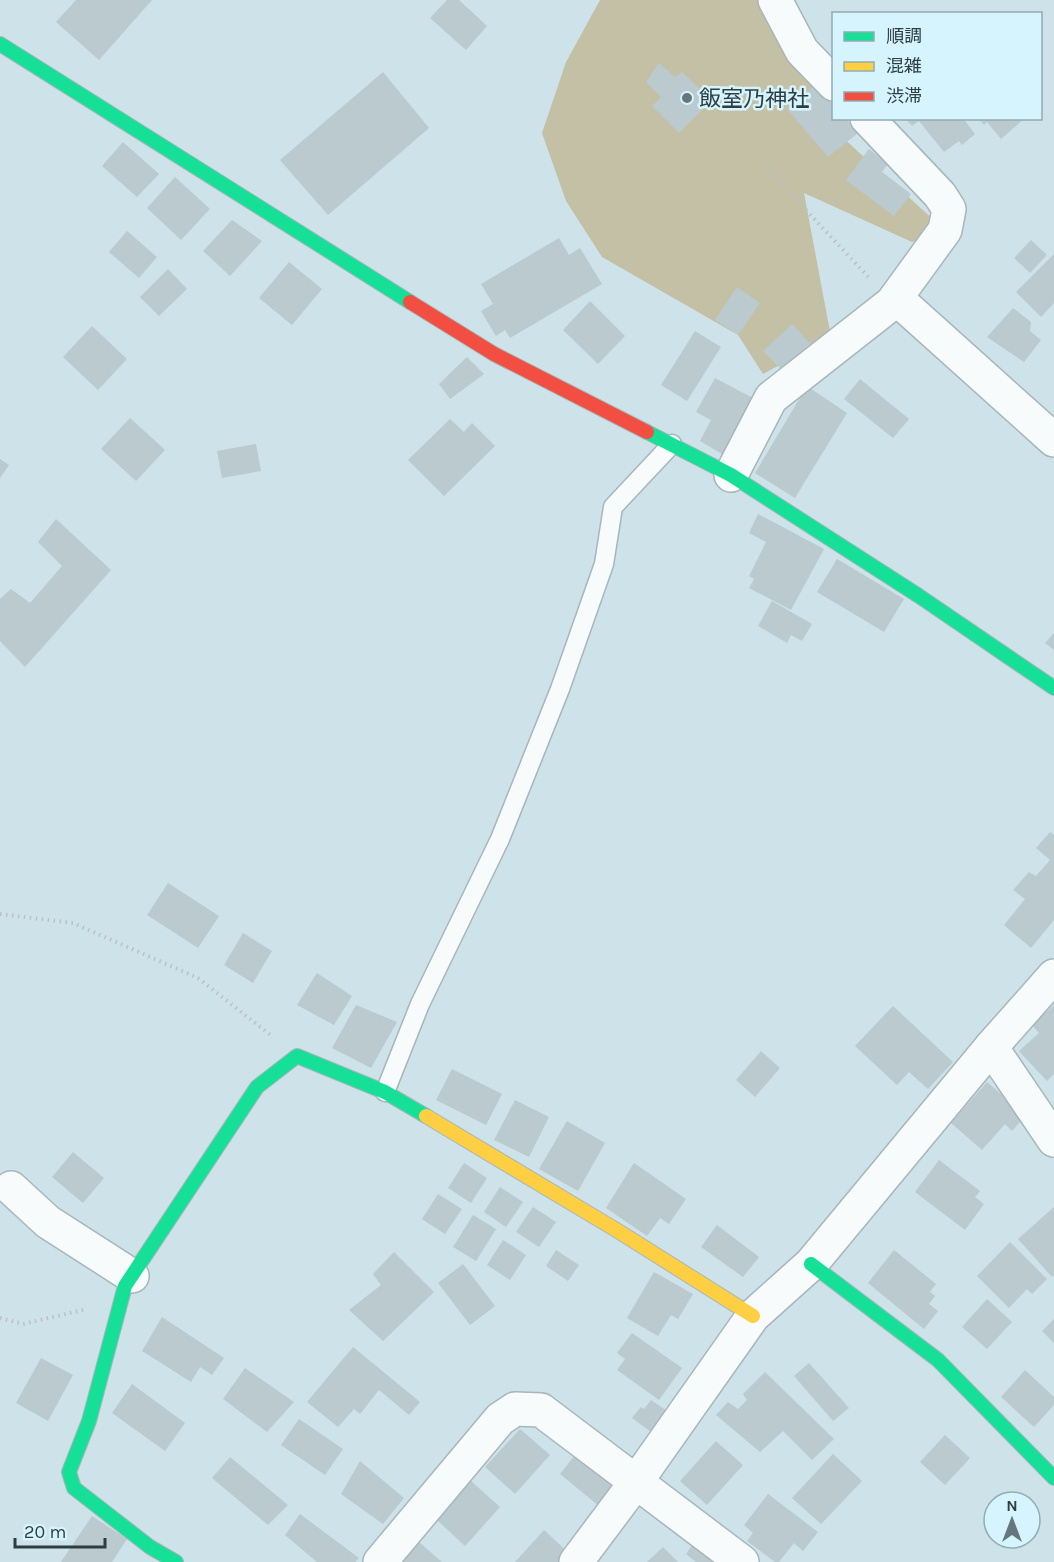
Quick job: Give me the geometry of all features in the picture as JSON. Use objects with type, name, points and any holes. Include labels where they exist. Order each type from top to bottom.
[{"type":"street","points":[[775,0],[802,51],[832,82]]},
{"type":"street","points":[[0,44],[494,354],[731,475],[919,596],[1054,688]]},
{"type":"street","points":[[731,475],[771,398],[894,301],[945,230],[949,209],[940,195],[869,120]]},
{"type":"street","points":[[894,301],[1050,429]]},
{"type":"street","points":[[576,1562],[636,1482],[753,1316],[811,1264],[991,1047],[1054,976]]},
{"type":"street","points":[[991,1047],[1054,1140]]},
{"type":"street","points":[[176,1562],[150,1546],[74,1488],[69,1472],[89,1421],[128,1281],[257,1087],[297,1056],[385,1092],[618,1231],[753,1316]]},
{"type":"street","points":[[11,1188],[48,1222],[128,1281]]},
{"type":"street","points":[[811,1264],[938,1360],[1054,1478]]},
{"type":"street","points":[[380,1562],[500,1419],[516,1409],[541,1410],[742,1562]]},
{"type":"lane","points":[[385,1092],[420,1004],[500,839],[560,689],[604,564],[613,507],[672,444]]},
{"type":"path","points":[[765,166],[894,301]]},
{"type":"path","points":[[0,914],[73,923],[198,978],[297,1056]]},
{"type":"path","points":[[0,1318],[23,1324],[86,1310],[128,1281]]},
{"type":"shaded area","points":[[600,0],[781,0],[831,127],[945,230],[912,242],[804,193],[831,337],[763,374],[738,335],[602,257],[566,201],[542,133],[566,62]]},
{"type":"building","points":[[76,0],[152,0],[99,60],[56,22]]},
{"type":"building","points":[[447,0],[459,0],[487,26],[466,50],[430,18]]},
{"type":"building","points":[[659,63],[675,77],[682,72],[712,100],[679,133],[652,106],[661,97],[646,82]]},
{"type":"building","points":[[383,72],[429,128],[328,215],[280,160]]},
{"type":"building","points":[[816,84],[832,102],[832,120],[848,120],[858,133],[828,157],[787,109]]},
{"type":"building","points":[[907,120],[964,120],[975,134],[962,145],[959,141],[944,152],[919,121],[912,126]]},
{"type":"building","points":[[980,120],[1023,120],[1001,139],[987,122],[984,125]]},
{"type":"building","points":[[123,142],[159,174],[137,197],[102,166]]},
{"type":"building","points":[[869,149],[888,164],[882,172],[911,194],[894,216],[846,180]]},
{"type":"building","points":[[175,177],[210,209],[181,240],[147,208]]},
{"type":"building","points":[[232,220],[262,241],[230,276],[203,251]]},
{"type":"building","points":[[127,231],[157,257],[139,278],[109,252]]},
{"type":"building","points":[[559,238],[569,255],[580,248],[602,284],[510,338],[505,330],[496,336],[481,311],[493,304],[481,284]]},
{"type":"building","points":[[1031,240],[1047,255],[1030,273],[1014,258]]},
{"type":"building","points":[[1054,254],[1054,303],[1041,317],[1016,292]]},
{"type":"building","points":[[289,262],[322,289],[292,325],[259,298]]},
{"type":"building","points":[[168,269],[187,289],[159,316],[140,297]]},
{"type":"building","points":[[737,287],[760,303],[738,335],[715,320]]},
{"type":"building","points":[[590,301],[625,336],[598,364],[563,330]]},
{"type":"building","points":[[1013,308],[1031,322],[1030,331],[1041,340],[1024,362],[987,337]]},
{"type":"building","points":[[792,324],[811,344],[783,371],[763,351]]},
{"type":"building","points":[[92,326],[127,359],[98,390],[63,357]]},
{"type":"building","points":[[695,331],[721,347],[687,401],[661,385]]},
{"type":"building","points":[[467,357],[484,374],[450,399],[439,384]]},
{"type":"building","points":[[715,378],[753,398],[722,454],[700,441],[711,420],[696,412]]},
{"type":"building","points":[[860,379],[909,419],[893,438],[844,399]]},
{"type":"building","points":[[807,386],[847,413],[795,498],[755,473]]},
{"type":"building","points":[[130,418],[165,450],[136,481],[101,449]]},
{"type":"building","points":[[450,419],[464,432],[472,423],[495,446],[444,496],[408,460]]},
{"type":"building","points":[[256,444],[261,471],[222,478],[217,451]]},
{"type":"building","points":[[0,459],[9,465],[0,478]]},
{"type":"building","points":[[758,514],[824,549],[791,610],[749,588],[754,579],[749,576],[766,542],[749,533]]},
{"type":"building","points":[[56,519],[111,570],[25,667],[0,641],[0,599],[11,589],[30,603],[62,566],[38,542]]},
{"type":"building","points":[[837,559],[904,599],[884,632],[817,592]]},
{"type":"building","points":[[772,601],[812,624],[802,641],[791,635],[787,643],[758,626]]},
{"type":"building","points":[[1054,633],[1054,650],[1045,643]]},
{"type":"building","points":[[1050,832],[1054,835],[1054,920],[1031,948],[1004,925],[1025,899],[1013,890],[1029,872],[1036,876],[1050,860],[1036,848]]},
{"type":"building","points":[[168,883],[219,916],[198,948],[147,915]]},
{"type":"building","points":[[243,933],[272,951],[253,983],[224,965]]},
{"type":"building","points":[[317,973],[352,996],[334,1025],[297,1005]]},
{"type":"building","points":[[356,1005],[397,1022],[371,1068],[332,1048]]},
{"type":"building","points":[[1054,1005],[1054,1074],[1047,1081],[1019,1051],[1039,1033],[1032,1025]]},
{"type":"building","points":[[893,1006],[953,1062],[928,1089],[909,1072],[897,1085],[855,1046]]},
{"type":"building","points":[[761,1051],[780,1068],[755,1097],[736,1080]]},
{"type":"building","points":[[452,1069],[502,1094],[486,1125],[436,1100]]},
{"type":"building","points":[[987,1082],[1026,1115],[1012,1131],[1005,1124],[982,1150],[951,1123]]},
{"type":"building","points":[[515,1100],[549,1117],[529,1157],[494,1140]]},
{"type":"building","points":[[567,1121],[605,1143],[578,1191],[539,1169]]},
{"type":"building","points":[[73,1152],[104,1178],[83,1203],[52,1177]]},
{"type":"building","points":[[939,1160],[980,1191],[975,1197],[984,1204],[965,1230],[915,1192]]},
{"type":"building","points":[[464,1163],[487,1178],[471,1203],[448,1188]]},
{"type":"building","points":[[634,1163],[686,1199],[669,1224],[660,1218],[647,1236],[606,1208]]},
{"type":"building","points":[[500,1187],[523,1202],[506,1227],[484,1212]]},
{"type":"building","points":[[438,1194],[462,1209],[445,1234],[422,1219]]},
{"type":"building","points":[[533,1207],[556,1222],[539,1247],[516,1232]]},
{"type":"building","points":[[1054,1207],[1054,1275],[1052,1277],[1018,1239]]},
{"type":"building","points":[[473,1215],[496,1229],[476,1261],[453,1247]]},
{"type":"building","points":[[717,1225],[759,1257],[743,1277],[701,1247]]},
{"type":"building","points":[[503,1240],[526,1255],[510,1280],[487,1265]]},
{"type":"building","points":[[1010,1242],[1047,1279],[1032,1294],[1027,1289],[1009,1308],[977,1276]]},
{"type":"building","points":[[556,1250],[579,1265],[568,1281],[546,1266]]},
{"type":"building","points":[[894,1250],[936,1284],[930,1292],[935,1296],[929,1304],[938,1311],[924,1329],[868,1283]]},
{"type":"building","points":[[394,1252],[434,1292],[383,1341],[349,1310],[381,1285],[373,1274]]},
{"type":"building","points":[[463,1264],[495,1306],[470,1325],[438,1283]]},
{"type":"building","points":[[654,1272],[693,1294],[678,1319],[671,1315],[658,1336],[627,1318]]},
{"type":"building","points":[[987,1299],[1012,1322],[987,1349],[962,1327]]},
{"type":"building","points":[[162,1317],[224,1358],[212,1375],[200,1367],[191,1382],[142,1351]]},
{"type":"building","points":[[1054,1319],[1054,1343],[1042,1331]]},
{"type":"building","points":[[632,1333],[682,1368],[659,1400],[617,1370],[625,1359],[617,1353]]},
{"type":"building","points":[[353,1347],[420,1402],[409,1415],[379,1390],[360,1414],[354,1409],[338,1427],[307,1402]]},
{"type":"building","points":[[41,1358],[73,1375],[48,1421],[16,1403]]},
{"type":"building","points":[[809,1363],[849,1408],[833,1421],[794,1376]]},
{"type":"building","points":[[245,1368],[294,1402],[267,1432],[223,1399]]},
{"type":"building","points":[[1025,1370],[1054,1397],[1054,1405],[1034,1427],[1001,1397]]},
{"type":"building","points":[[765,1372],[834,1439],[812,1460],[783,1431],[760,1452],[716,1415],[728,1402],[738,1409],[747,1400],[743,1394]]},
{"type":"building","points":[[132,1384],[185,1423],[165,1451],[112,1413]]},
{"type":"building","points":[[651,1400],[667,1411],[651,1432],[632,1418]]},
{"type":"building","points":[[299,1419],[343,1449],[325,1475],[281,1445]]},
{"type":"building","points":[[520,1429],[550,1455],[515,1494],[485,1467]]},
{"type":"building","points":[[945,1435],[970,1458],[945,1485],[920,1462]]},
{"type":"building","points":[[716,1441],[743,1465],[707,1505],[680,1481]]},
{"type":"building","points":[[578,1451],[618,1483],[599,1506],[560,1474]]},
{"type":"building","points":[[833,1454],[862,1481],[821,1524],[792,1498]]},
{"type":"building","points":[[230,1457],[288,1505],[268,1525],[212,1478]]},
{"type":"building","points":[[360,1461],[404,1498],[383,1524],[341,1494]]},
{"type":"building","points":[[471,1481],[500,1507],[465,1546],[436,1519]]},
{"type":"building","points":[[768,1494],[818,1532],[803,1551],[794,1543],[779,1562],[775,1562],[747,1541],[753,1533],[744,1525]]},
{"type":"building","points":[[300,1514],[359,1558],[355,1562],[317,1562],[285,1535]]},
{"type":"building","points":[[92,1516],[127,1539],[112,1562],[61,1562]]},
{"type":"building","points":[[544,1530],[573,1557],[568,1562],[515,1562]]},
{"type":"building","points":[[696,1539],[730,1562],[696,1562],[686,1554]]},
{"type":"building","points":[[419,1542],[442,1562],[401,1562]]},
{"type":"building","points":[[663,1547],[678,1562],[647,1562]]},
{"type":"traffic: fast","points":[[0,44],[410,302]]},
{"type":"traffic: fast","points":[[647,432],[731,475],[919,596],[1054,688]]},
{"type":"traffic: fast","points":[[176,1562],[150,1547],[74,1488],[69,1472],[89,1421],[125,1286],[257,1087],[297,1056],[385,1092],[426,1116]]},
{"type":"traffic: fast","points":[[811,1264],[938,1360],[1054,1478]]},
{"type":"traffic: slow","points":[[426,1116],[618,1231],[753,1316]]},
{"type":"traffic: jam","points":[[410,302],[494,354],[647,432]]},
{"type":"place","name":"飯室乃神社","points":[[687,98]]}]
